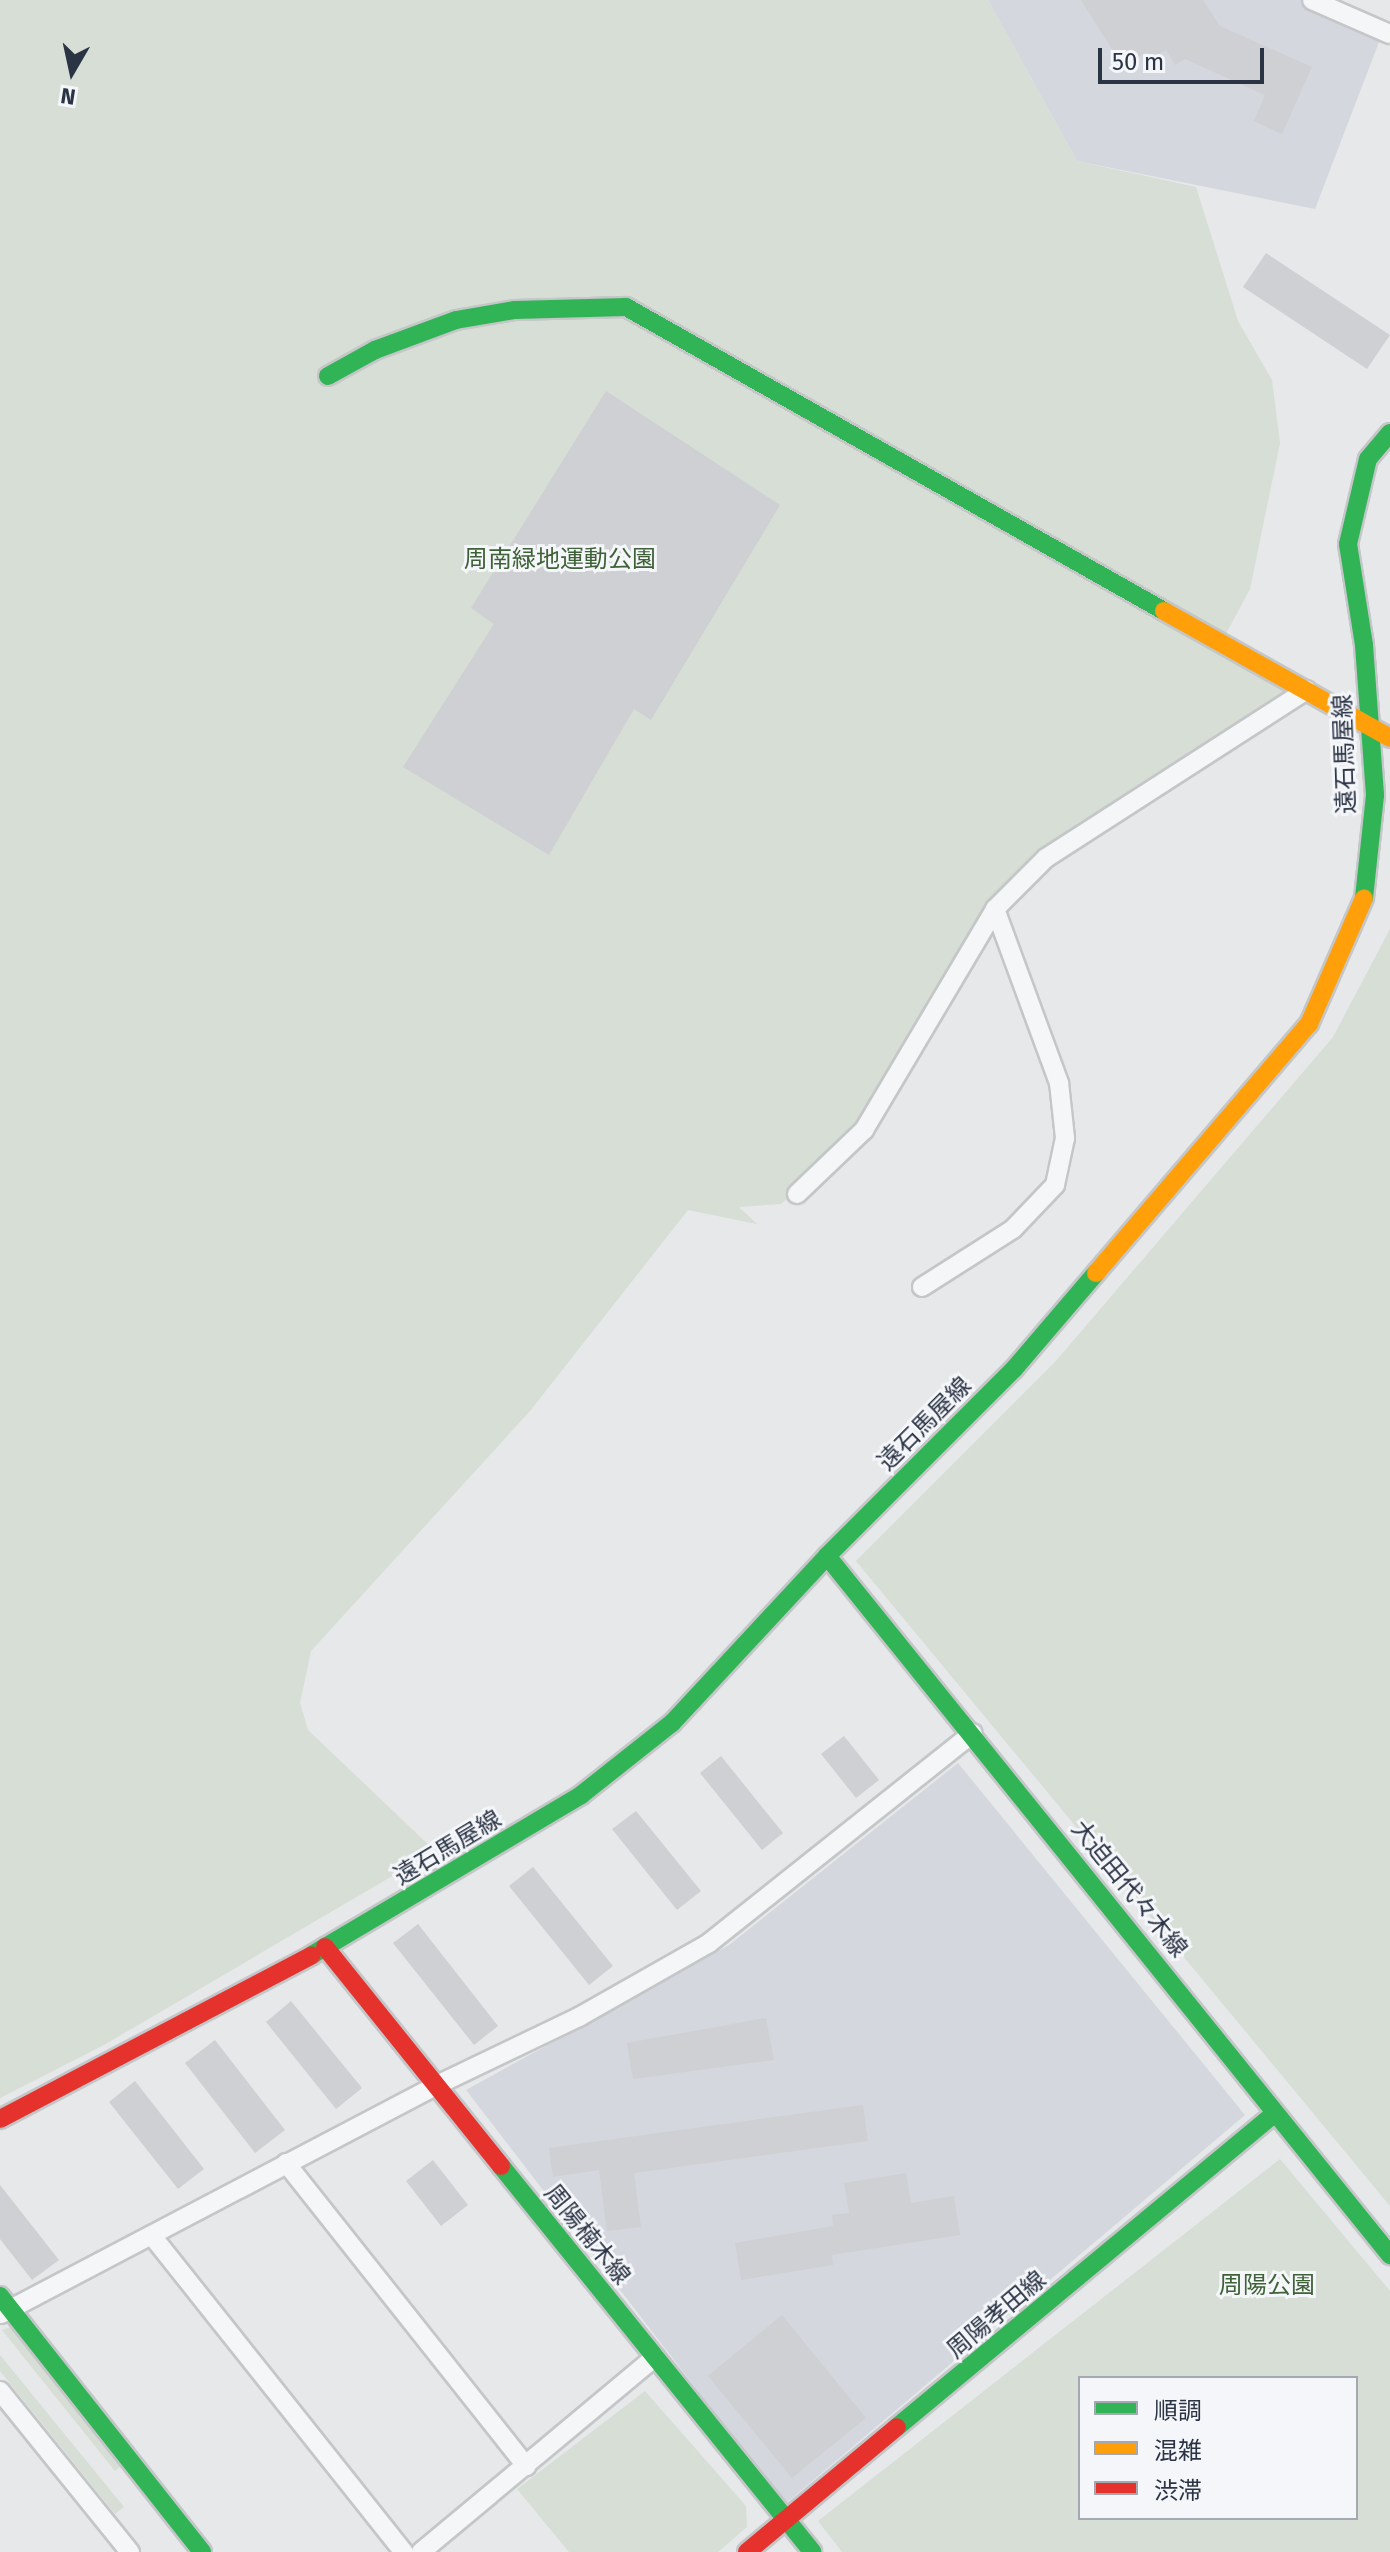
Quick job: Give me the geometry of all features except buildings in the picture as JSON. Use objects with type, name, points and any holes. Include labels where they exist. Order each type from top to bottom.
[{"type":"street","points":[[1312,0],[1390,34]]},
{"type":"street","points":[[328,376],[375,350],[456,320],[515,310],[626,307],[1390,738]]},
{"type":"street","name":"遠石馬屋線","points":[[0,2119],[325,1947],[581,1795],[672,1723],[827,1556],[1014,1369],[1309,1024],[1364,902],[1375,795],[1370,724],[1348,544],[1368,459],[1390,433]]},
{"type":"street","points":[[797,1194],[864,1130],[995,909],[1046,858],[1307,690]]},
{"type":"street","points":[[922,1287],[1013,1229],[1055,1185],[1065,1138],[1059,1083],[995,909]]},
{"type":"street","name":"大迫田代々木線","points":[[827,1556],[973,1733],[1390,2255]]},
{"type":"street","points":[[202,2552],[4,2306],[153,2237],[286,2163],[435,2086],[579,2017],[709,1943],[973,1733]]},
{"type":"street","name":"周陽楠木線","points":[[325,1947],[813,2552]]},
{"type":"street","name":"周陽孝田線","points":[[747,2552],[1275,2113]]},
{"type":"street","points":[[286,2163],[526,2466]]},
{"type":"street","points":[[153,2237],[404,2552]]},
{"type":"street","points":[[421,2552],[655,2357]]},
{"type":"street","points":[[0,2391],[130,2552]]},
{"type":"shaded area","points":[[988,0],[1314,0],[1384,29],[1315,209],[1077,161]]},
{"type":"shaded area","points":[[958,1763],[1245,2115],[785,2504],[466,2090],[729,1945]]},
{"type":"green space","name":"周南緑地運動公園","points":[[0,0],[988,0],[1077,161],[1196,187],[1238,321],[1272,380],[1280,443],[1250,589],[1220,645],[1306,689],[1119,810],[1005,899],[863,1134],[781,1204],[739,1207],[757,1224],[688,1210],[530,1411],[311,1651],[300,1703],[308,1730],[435,1851],[104,2045],[0,2098]]},
{"type":"green space","points":[[1390,929],[1390,2206],[856,1561],[1055,1362],[1333,1037]]},
{"type":"green space","name":"周陽公園","points":[[1280,2159],[1390,2291],[1390,2552],[842,2552],[818,2521]]},
{"type":"green space","points":[[11,2327],[123,2464],[115,2471],[2,2330]]},
{"type":"green space","points":[[0,2355],[124,2507],[115,2514],[0,2371]]},
{"type":"green space","points":[[645,2391],[746,2506],[747,2527],[718,2552],[569,2552],[517,2489]]},
{"type":"traffic: fast","points":[[328,376],[375,350],[456,320],[515,310],[626,307],[1164,611]]},
{"type":"traffic: fast","points":[[1364,898],[1375,795],[1364,645],[1348,544],[1368,459],[1390,433]]},
{"type":"traffic: fast","points":[[312,1955],[581,1795],[672,1723],[827,1556],[1014,1369],[1096,1273]]},
{"type":"traffic: fast","points":[[827,1556],[1390,2255]]},
{"type":"traffic: fast","points":[[897,2427],[1275,2113]]},
{"type":"traffic: fast","points":[[501,2166],[813,2552]]},
{"type":"traffic: fast","points":[[0,2296],[202,2552]]},
{"type":"traffic: slow","points":[[1164,611],[1390,738]]},
{"type":"traffic: slow","points":[[1096,1273],[1309,1024],[1364,898]]},
{"type":"traffic: jam","points":[[325,1947],[501,2166]]},
{"type":"traffic: jam","points":[[0,2119],[312,1955]]},
{"type":"traffic: jam","points":[[747,2552],[897,2427]]}]
